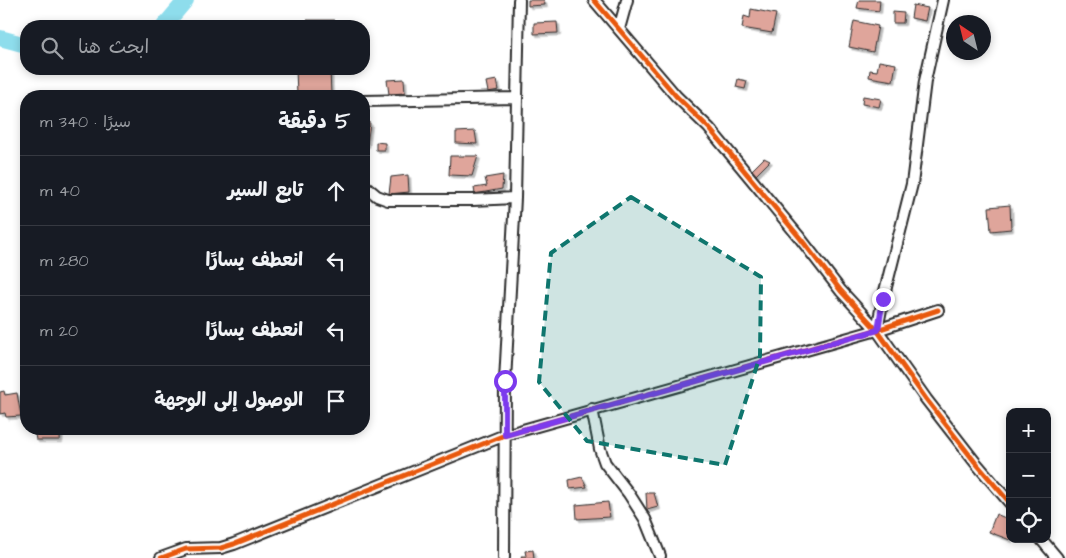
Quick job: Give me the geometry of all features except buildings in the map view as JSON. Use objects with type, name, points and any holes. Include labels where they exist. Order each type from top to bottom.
[{"type":"street","points":[[504,558],[505,381],[515,198],[519,0]]},
{"type":"street","points":[[594,0],[676,96],[709,128],[841,291],[878,330],[926,399],[1006,498]]},
{"type":"street","points":[[619,29],[627,0]]},
{"type":"street","points":[[878,330],[883,299],[912,184],[925,81],[943,0]]},
{"type":"street","points":[[370,101],[516,98]]},
{"type":"street","points":[[370,190],[377,196],[388,200],[515,198]]},
{"type":"street","points":[[161,558],[186,549],[221,548],[234,544],[505,435],[878,330],[938,310]]},
{"type":"street","points":[[592,409],[600,449],[605,463],[630,494],[644,519],[660,556]]},
{"type":"street","points":[[1044,543],[1057,558]]},
{"type":"highlighted area","points":[[631,197],[761,277],[760,356],[725,465],[587,441],[539,382],[551,253]]},
{"type":"waterway","points":[[169,20],[186,0]]},
{"type":"waterway","points":[[0,38],[20,43]]},
{"type":"cycle path","points":[[594,0],[676,96],[709,128],[841,291],[877,330],[926,399],[1006,498]]},
{"type":"cycle path","points":[[161,558],[186,549],[221,548],[234,544],[505,435],[877,330],[938,310]]},
{"type":"route","points":[[505,381],[505,435],[878,330],[883,299]]}]
